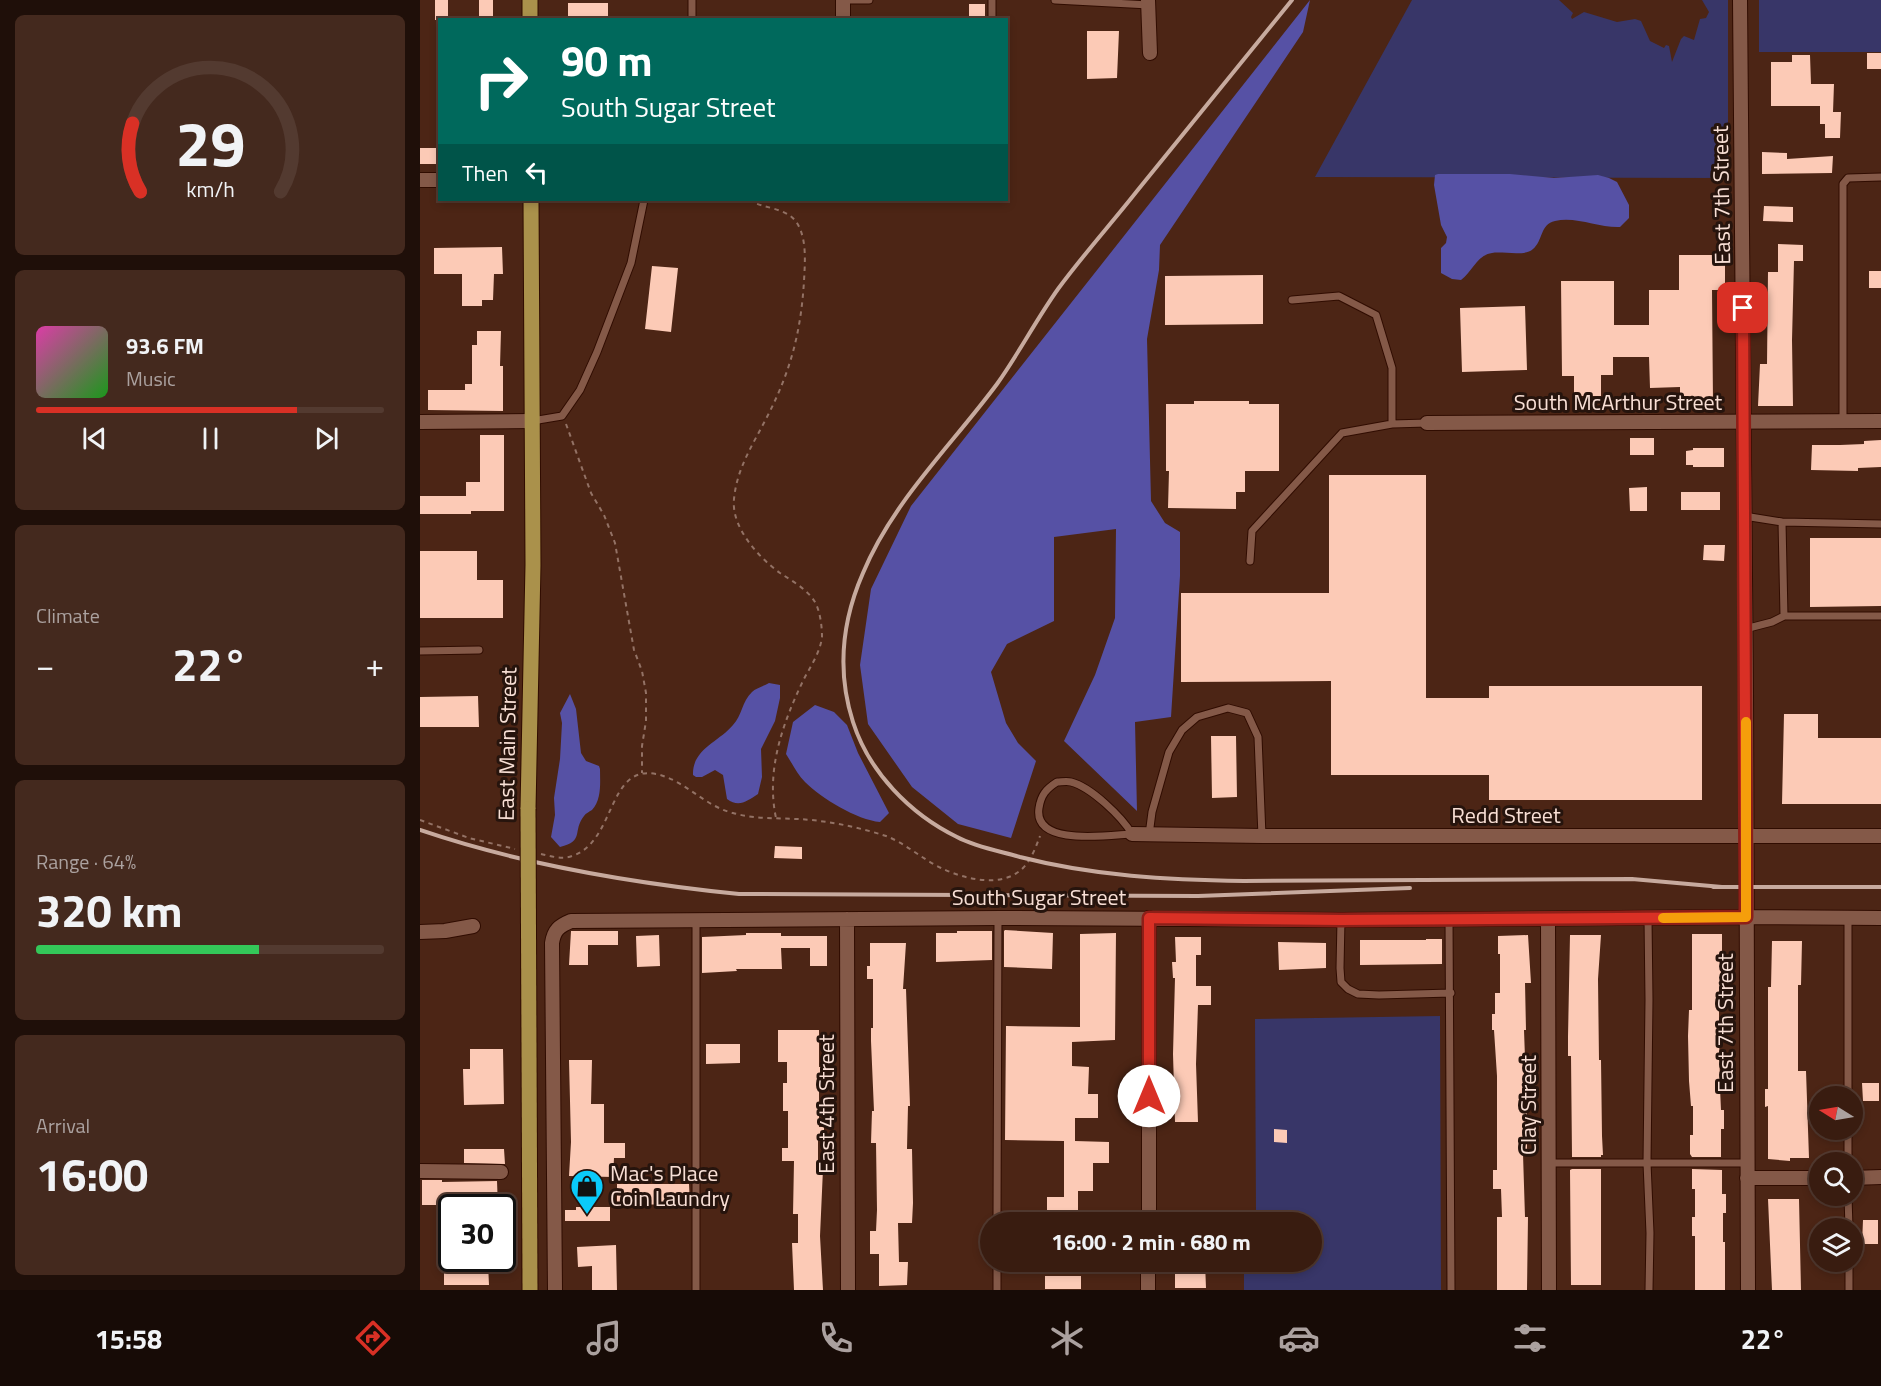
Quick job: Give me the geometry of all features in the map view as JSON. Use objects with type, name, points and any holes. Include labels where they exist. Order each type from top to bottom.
[{"type":"main road","points":[[530,0],[530,18]]},
{"type":"main road","name":"East Main Street","points":[[530,1290],[528,809],[533,565],[531,201]]},
{"type":"street","points":[[843,0],[843,18]]},
{"type":"street","name":"East 7th Street","points":[[1740,0],[1748,1290]]},
{"type":"street","points":[[1148,2],[1150,53]]},
{"type":"street","points":[[420,180],[438,180]]},
{"type":"street","name":"South McArthur Street","points":[[1427,423],[1881,421]]},
{"type":"street","points":[[420,422],[532,422]]},
{"type":"street","name":"Redd Street","points":[[1132,834],[1881,836]]},
{"type":"street","name":"South Sugar Street","points":[[555,1290],[552,943],[553,934],[558,927],[571,921],[998,918],[1548,920],[1746,917],[1881,918]]},
{"type":"street","points":[[1149,918],[1149,1212]]},
{"type":"street","name":"East 4th Street","points":[[847,919],[848,1290]]},
{"type":"street","name":"Clay Street","points":[[1548,920],[1549,1290]]},
{"type":"street","points":[[420,932],[445,931],[473,926]]},
{"type":"street","points":[[420,1171],[501,1172]]},
{"type":"street","points":[[1748,1178],[1809,1178]]},
{"type":"street","points":[[1863,1178],[1881,1178]]},
{"type":"street","points":[[1148,1290],[1149,1272]]},
{"type":"lane","points":[[692,0],[692,18]]},
{"type":"lane","points":[[843,0],[869,0]]},
{"type":"lane","points":[[992,0],[992,18]]},
{"type":"lane","points":[[1055,0],[1148,2]]},
{"type":"lane","points":[[1843,422],[1843,184],[1848,178],[1881,177]]},
{"type":"lane","points":[[532,422],[562,416],[580,390],[631,263],[644,201]]},
{"type":"lane","points":[[1292,300],[1339,296],[1376,315],[1392,368],[1392,424]]},
{"type":"lane","points":[[1250,561],[1252,531],[1342,433],[1392,424],[1427,423]]},
{"type":"lane","points":[[1744,516],[1782,522],[1881,524]]},
{"type":"lane","points":[[1782,522],[1784,616]]},
{"type":"lane","points":[[1745,628],[1772,622],[1784,616],[1881,616]]},
{"type":"lane","points":[[420,651],[479,650]]},
{"type":"lane","points":[[1149,835],[1152,812],[1169,752],[1182,730],[1197,717],[1228,708],[1247,713],[1258,737],[1262,836]]},
{"type":"lane","points":[[1057,782],[1071,782],[1101,801],[1132,834],[1082,837],[1053,832],[1044,826],[1038,814],[1041,798],[1047,788],[1057,782]]},
{"type":"lane","points":[[1848,917],[1848,1086]]},
{"type":"lane","points":[[997,1212],[998,918]]},
{"type":"lane","points":[[1648,918],[1649,1290]]},
{"type":"lane","points":[[1449,919],[1451,993],[1450,1290]]},
{"type":"lane","points":[[696,920],[696,1290]]},
{"type":"lane","points":[[1341,920],[1341,982],[1348,989],[1358,994],[1379,995],[1451,993]]},
{"type":"lane","points":[[1549,1163],[1747,1163]]},
{"type":"lane","points":[[997,1272],[997,1290]]},
{"type":"lane","points":[[1849,1272],[1849,1290]]},
{"type":"path","points":[[751,201],[781,210],[796,221],[802,236],[805,260],[796,346],[768,415],[743,461],[736,482],[733,502],[737,519],[745,536],[777,571],[802,587],[815,602],[821,621],[822,639],[788,714],[779,744],[773,773],[772,797],[777,819]]},
{"type":"path","points":[[562,416],[576,448],[591,493],[604,515],[615,543],[634,650],[642,671],[646,693],[642,773]]},
{"type":"path","points":[[537,854],[557,858],[571,857],[586,850],[599,835],[620,790],[630,778],[642,773],[657,774],[682,785],[706,802],[731,813],[821,822],[887,837],[941,868],[965,877],[987,880],[1008,878],[1022,868],[1035,850],[1044,826]]},
{"type":"path","points":[[420,820],[469,838],[518,850]]},
{"type":"shaded area","points":[[1310,0],[1303,32],[1160,245],[1159,270],[1147,339],[1151,501],[1165,523],[1180,532],[1180,576],[1171,717],[1135,722],[1137,811],[1064,741],[1095,675],[1115,618],[1116,529],[1054,537],[1054,621],[1007,644],[991,672],[1006,723],[1018,743],[1036,761],[1011,838],[958,824],[912,787],[868,724],[860,665],[871,589],[911,506]]},
{"type":"shaded area","points":[[1412,0],[1559,0],[1573,13],[1572,19],[1584,12],[1617,22],[1635,19],[1641,21],[1650,41],[1664,48],[1666,45],[1669,46],[1672,62],[1681,39],[1684,36],[1694,40],[1700,19],[1706,18],[1709,12],[1702,0],[1728,0],[1728,178],[1315,177]]},
{"type":"shaded area","points":[[1759,0],[1881,0],[1881,52],[1759,52]]},
{"type":"shaded area","points":[[1510,174],[1554,178],[1598,175],[1617,182],[1629,205],[1629,218],[1620,227],[1571,220],[1555,221],[1544,229],[1533,249],[1519,253],[1487,254],[1478,260],[1461,280],[1452,279],[1441,273],[1441,248],[1446,243],[1447,237],[1441,225],[1434,185],[1435,175]]},
{"type":"shaded area","points":[[769,683],[780,685],[780,698],[775,721],[761,749],[762,777],[758,794],[743,802],[731,802],[727,799],[723,775],[715,770],[702,777],[696,777],[693,775],[694,766],[702,752],[736,721],[752,692]]},
{"type":"shaded area","points":[[570,694],[576,709],[581,753],[586,761],[599,766],[600,790],[595,806],[581,821],[573,842],[560,847],[551,837],[560,759],[562,723],[560,713]]},
{"type":"shaded area","points":[[815,705],[834,712],[847,725],[858,753],[889,813],[880,822],[850,813],[820,795],[802,779],[786,754],[793,722]]},
{"type":"shaded area","points":[[1440,1016],[1441,1290],[1244,1290],[1244,1272],[1322,1272],[1322,1212],[1256,1212],[1255,1019]]},
{"type":"building","points":[[435,0],[448,0],[448,18],[435,20]]},
{"type":"building","points":[[479,0],[493,0],[493,18],[479,18]]},
{"type":"building","points":[[568,3],[608,3],[608,18],[568,18]]},
{"type":"building","points":[[969,4],[985,4],[985,18],[969,18]]},
{"type":"building","points":[[1087,31],[1119,31],[1117,78],[1087,79]]},
{"type":"building","points":[[1867,53],[1881,53],[1881,69],[1867,69]]},
{"type":"building","points":[[1792,55],[1810,55],[1811,84],[1834,84],[1833,112],[1841,112],[1840,138],[1825,138],[1825,124],[1820,124],[1820,106],[1771,106],[1771,62],[1792,62]]},
{"type":"building","points":[[420,148],[438,148],[438,164],[420,164]]},
{"type":"building","points":[[1762,152],[1787,153],[1787,159],[1833,156],[1832,173],[1762,174]]},
{"type":"building","points":[[1764,206],[1793,207],[1793,222],[1763,221]]},
{"type":"building","points":[[1778,244],[1803,245],[1803,261],[1794,261],[1793,406],[1758,406],[1760,364],[1767,364],[1768,272],[1778,272]]},
{"type":"building","points":[[502,247],[503,274],[494,274],[493,300],[482,300],[482,306],[462,306],[462,274],[434,274],[434,248]]},
{"type":"building","points":[[1679,255],[1725,255],[1725,290],[1712,290],[1713,403],[1680,404],[1680,387],[1650,388],[1649,357],[1613,357],[1613,375],[1601,375],[1601,396],[1574,396],[1574,376],[1562,376],[1561,281],[1614,281],[1614,325],[1649,325],[1649,290],[1679,290]]},
{"type":"building","points":[[652,266],[678,268],[671,332],[645,329]]},
{"type":"building","points":[[1869,271],[1881,271],[1881,288],[1869,288]]},
{"type":"building","points":[[1263,275],[1263,324],[1165,325],[1165,276]]},
{"type":"building","points":[[1525,306],[1527,370],[1462,372],[1460,308]]},
{"type":"building","points":[[477,331],[501,331],[500,366],[503,366],[503,411],[428,410],[428,390],[465,390],[465,384],[472,384],[472,345],[477,345]]},
{"type":"building","points":[[1194,401],[1249,401],[1249,404],[1279,404],[1279,471],[1245,471],[1245,492],[1236,492],[1236,509],[1168,508],[1166,404],[1194,404]]},
{"type":"building","points":[[480,435],[504,435],[504,511],[471,511],[471,514],[420,514],[420,496],[466,496],[466,482],[480,482]]},
{"type":"building","points":[[1630,438],[1654,438],[1654,455],[1630,455]]},
{"type":"building","points":[[1881,440],[1881,467],[1858,468],[1858,471],[1811,470],[1812,445],[1864,444],[1864,441]]},
{"type":"building","points":[[1693,448],[1724,448],[1724,467],[1686,465],[1686,451],[1693,450]]},
{"type":"building","points":[[1329,475],[1426,475],[1426,698],[1489,698],[1489,686],[1702,686],[1702,800],[1489,800],[1489,775],[1331,775],[1331,681],[1181,682],[1181,593],[1329,593]]},
{"type":"building","points":[[1647,487],[1647,511],[1630,511],[1629,488]]},
{"type":"building","points":[[1681,492],[1720,492],[1720,510],[1681,510]]},
{"type":"building","points":[[1810,538],[1881,538],[1881,606],[1810,607]]},
{"type":"building","points":[[1704,545],[1725,545],[1724,561],[1703,560]]},
{"type":"building","points":[[420,551],[477,551],[477,580],[503,580],[503,618],[420,618]]},
{"type":"building","points":[[478,696],[479,727],[420,727],[420,697]]},
{"type":"building","points":[[1784,714],[1818,714],[1818,738],[1881,738],[1881,804],[1782,804]]},
{"type":"building","points":[[1211,736],[1236,736],[1237,797],[1212,798]]},
{"type":"building","points":[[775,846],[802,847],[802,859],[774,858]]},
{"type":"building","points":[[1005,930],[1053,933],[1052,969],[1004,967]]},
{"type":"building","points":[[571,931],[618,931],[618,945],[588,945],[588,965],[569,965]]},
{"type":"building","points":[[957,931],[992,931],[992,960],[936,962],[936,933],[957,933]]},
{"type":"building","points":[[746,933],[827,936],[827,966],[810,966],[810,948],[781,948],[782,969],[736,969],[737,971],[702,973],[702,937],[746,935]]},
{"type":"building","points":[[1116,933],[1115,1040],[1072,1042],[1072,1066],[1089,1067],[1088,1094],[1098,1094],[1098,1118],[1075,1118],[1075,1141],[1109,1142],[1109,1163],[1093,1163],[1093,1191],[1078,1191],[1078,1212],[1047,1212],[1047,1197],[1064,1197],[1064,1141],[1005,1140],[1006,1026],[1080,1027],[1080,934]]},
{"type":"building","points":[[1692,934],[1722,934],[1722,1005],[1719,1005],[1719,1029],[1721,1110],[1724,1110],[1724,1129],[1721,1129],[1721,1157],[1692,1157],[1690,1154],[1690,1135],[1693,1135],[1693,1106],[1691,1106],[1689,1081],[1688,1036],[1689,1010],[1692,1010]]},
{"type":"building","points":[[659,935],[660,966],[637,967],[636,936]]},
{"type":"building","points":[[1528,935],[1531,983],[1525,983],[1527,1154],[1523,1154],[1525,1217],[1528,1217],[1527,1290],[1497,1290],[1497,1217],[1502,1217],[1501,1189],[1493,1189],[1493,1170],[1497,1170],[1497,1076],[1492,1014],[1495,1014],[1495,993],[1500,993],[1498,936]]},
{"type":"building","points":[[1570,935],[1601,935],[1598,979],[1603,1155],[1601,1157],[1572,1157],[1571,1056],[1568,1056]]},
{"type":"building","points":[[1175,937],[1201,937],[1201,955],[1196,955],[1196,986],[1211,986],[1211,1005],[1198,1005],[1196,1064],[1198,1122],[1175,1122],[1173,1054],[1175,978],[1173,978],[1172,962],[1176,962]]},
{"type":"building","points":[[1442,939],[1442,964],[1360,965],[1360,940]]},
{"type":"building","points":[[1772,941],[1802,941],[1801,985],[1798,985],[1798,1071],[1806,1071],[1809,1158],[1790,1158],[1790,1161],[1768,1159],[1768,1106],[1765,1107],[1765,1089],[1768,1089],[1768,987],[1771,987]]},
{"type":"building","points":[[1278,942],[1326,943],[1326,968],[1279,970]]},
{"type":"building","points":[[870,943],[906,943],[903,989],[906,989],[910,1106],[908,1106],[907,1149],[912,1149],[913,1203],[912,1223],[898,1223],[899,1262],[908,1262],[907,1285],[879,1286],[879,1254],[870,1254],[870,1231],[876,1231],[877,1210],[876,1143],[871,1143],[872,1111],[874,1111],[871,1041],[873,979],[867,979],[867,966],[870,966]]},
{"type":"building","points":[[778,1030],[819,1030],[819,1067],[823,1067],[823,1080],[819,1080],[819,1127],[824,1127],[824,1140],[818,1140],[818,1169],[823,1169],[820,1236],[823,1290],[794,1290],[792,1243],[798,1243],[798,1214],[793,1214],[794,1161],[782,1161],[782,1148],[788,1148],[788,1111],[783,1111],[783,1083],[787,1083],[787,1062],[778,1062]]},
{"type":"building","points":[[706,1044],[740,1044],[740,1063],[706,1064]]},
{"type":"building","points":[[470,1049],[503,1049],[504,1104],[464,1105],[463,1069],[470,1069]]},
{"type":"building","points":[[569,1060],[592,1060],[591,1104],[604,1104],[604,1143],[625,1143],[625,1158],[614,1158],[613,1177],[569,1176],[571,1142]]},
{"type":"building","points":[[1862,1083],[1879,1083],[1879,1101],[1863,1101]]},
{"type":"building","points":[[1274,1129],[1287,1130],[1287,1143],[1274,1142]]},
{"type":"building","points":[[464,1149],[504,1149],[505,1164],[464,1163]]},
{"type":"building","points":[[1601,1169],[1601,1285],[1571,1285],[1570,1170]]},
{"type":"building","points":[[1692,1169],[1722,1170],[1722,1194],[1726,1194],[1726,1213],[1723,1213],[1725,1290],[1695,1290],[1695,1236],[1692,1236],[1692,1217],[1695,1217],[1695,1189],[1692,1189]]},
{"type":"building","points":[[422,1180],[497,1181],[497,1194],[438,1194],[438,1205],[422,1205]]},
{"type":"building","points":[[617,1184],[689,1184],[690,1204],[617,1205]]},
{"type":"building","points":[[1768,1199],[1799,1199],[1801,1290],[1772,1290]]},
{"type":"building","name":"Mac's Place Coin Laundry","points":[[576,1207],[610,1207],[610,1221],[565,1221],[565,1210],[576,1210]]},
{"type":"building","points":[[1863,1220],[1878,1220],[1878,1244],[1863,1244]]},
{"type":"building","points":[[616,1245],[617,1290],[592,1290],[592,1266],[578,1267],[577,1247]]},
{"type":"building","points":[[444,1272],[488,1272],[489,1285],[444,1285]]},
{"type":"building","points":[[1175,1272],[1205,1272],[1206,1288],[1175,1288]]},
{"type":"building","points":[[1045,1276],[1081,1276],[1081,1289],[1045,1289]]},
{"type":"railway","points":[[1292,0],[1068,276],[997,384],[906,498],[875,547],[850,610],[844,647],[848,703],[860,740],[869,758],[893,790],[940,828],[980,846],[1076,869],[1131,876],[1244,881],[1632,879],[1722,887]]},
{"type":"railway","points":[[420,830],[538,863],[618,878],[739,894],[1198,896],[1410,888]]},
{"type":"railway","points":[[1713,887],[1881,887]]},
{"type":"slow traffic","points":[[1663,918],[1746,917],[1746,722]]},
{"type":"place","name":"Mac's Place Coin Laundry","points":[[587,1215]]},
{"type":"route","points":[[1149,1096],[1149,918],[1548,920],[1746,917],[1743,308]]}]
